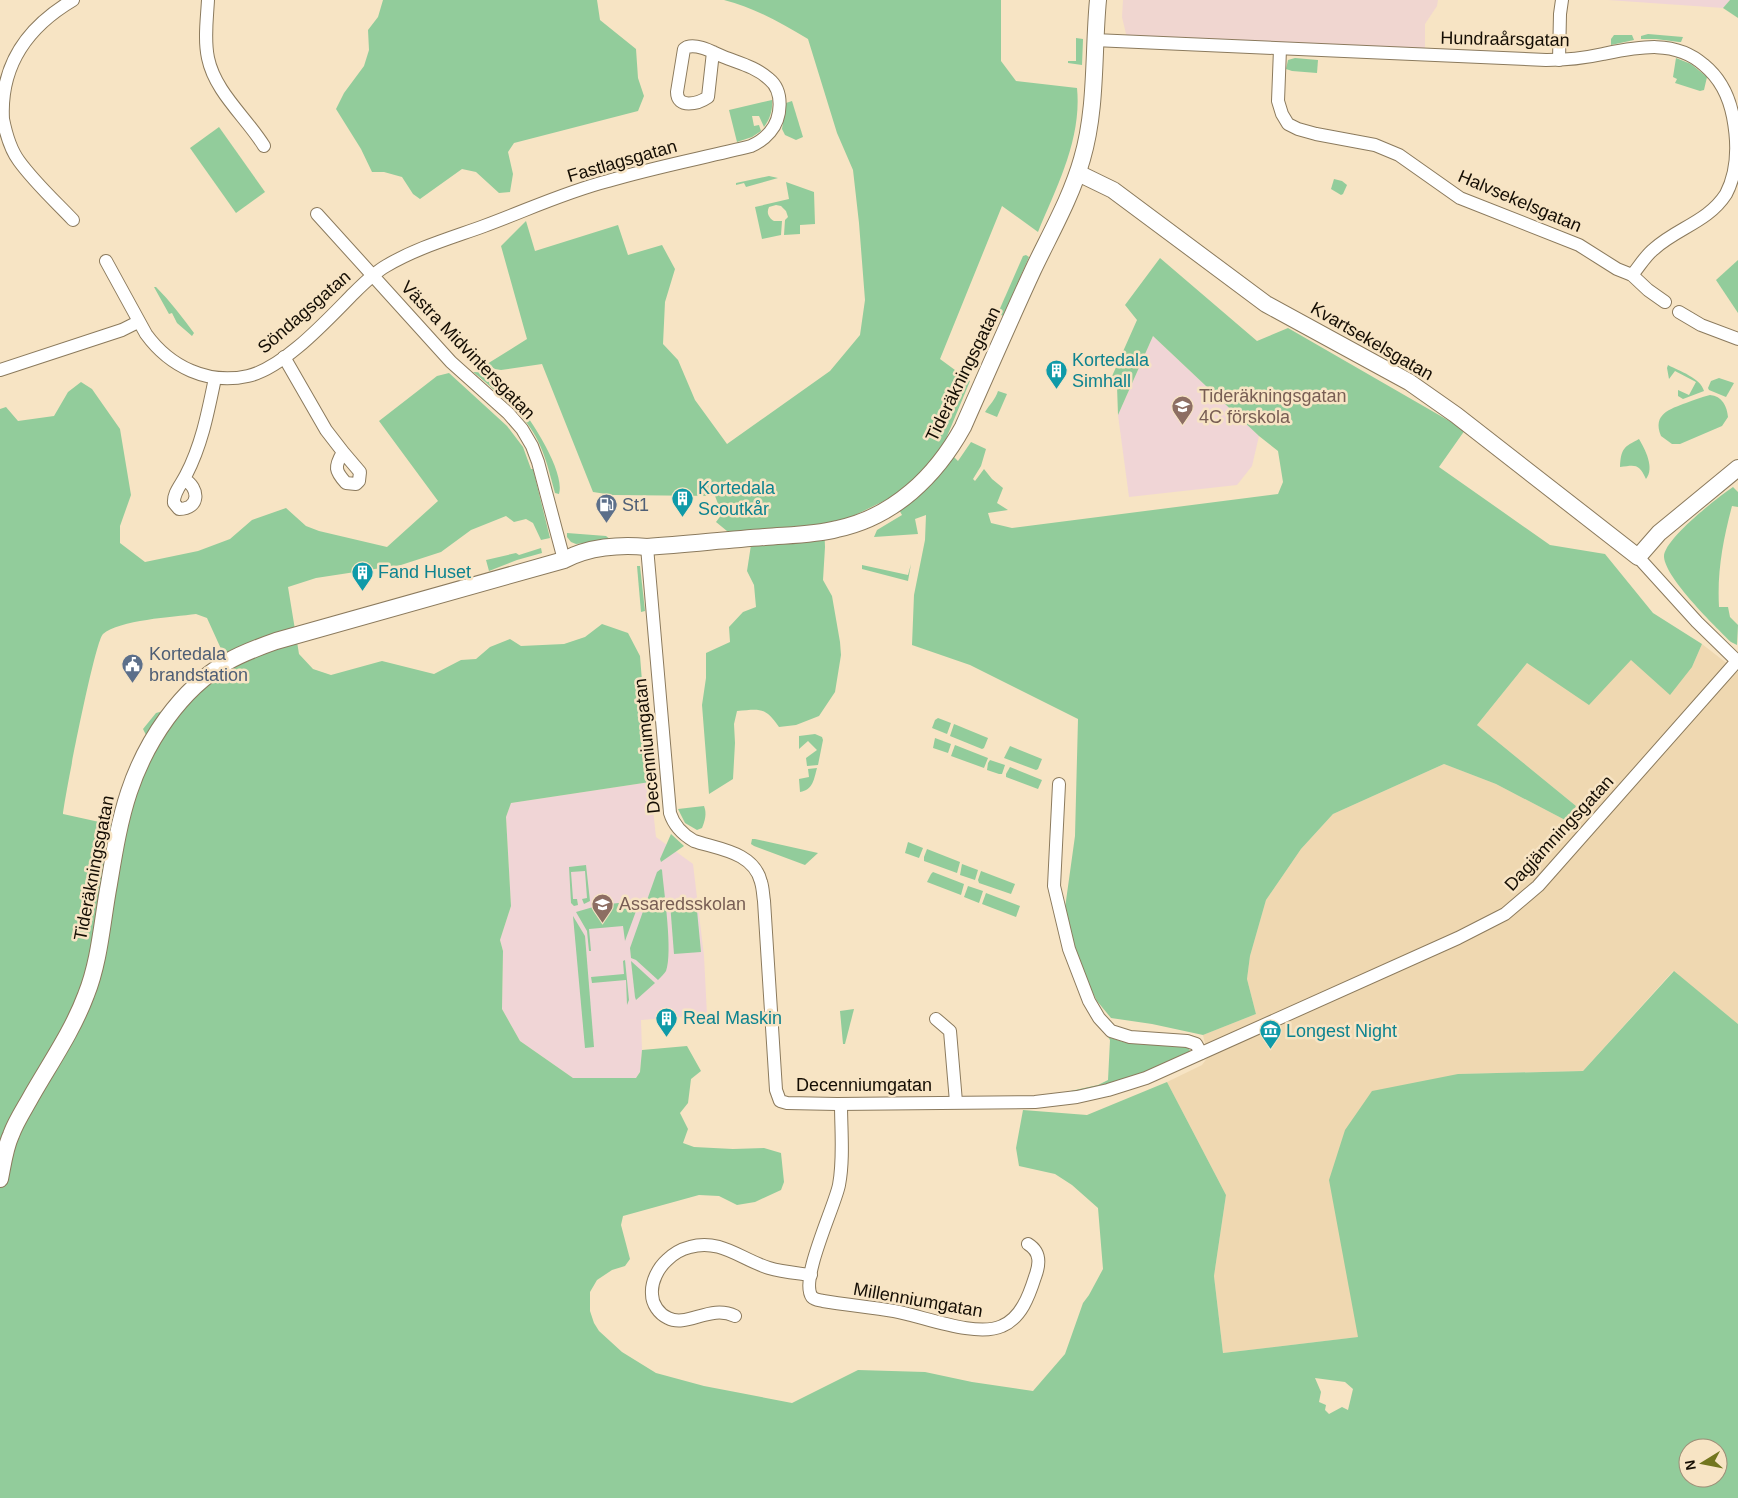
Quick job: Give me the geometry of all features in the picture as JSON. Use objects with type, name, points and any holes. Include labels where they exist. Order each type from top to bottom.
[{"type":"street","points":[[73,220],[19,161],[10,146],[5,133],[2,115],[1,90],[11,60],[19,46],[52,13],[74,0]]},
{"type":"street","points":[[208,0],[207,42],[211,69],[225,94],[264,146]]},
{"type":"street","name":"Tideräkningsgatan","points":[[0,1179],[10,1136],[61,1046],[91,981],[100,943],[121,818],[129,791],[141,762],[150,744],[182,699],[215,670],[260,646],[332,624],[564,560],[577,553],[630,545],[648,547],[835,530],[880,513],[914,490],[941,462],[963,427],[1078,173],[1089,129],[1098,0]]},
{"type":"street","points":[[1559,60],[1562,0]]},
{"type":"street","name":"Hundraårsgatan","points":[[1094,40],[1559,60],[1642,47],[1674,49],[1697,59],[1716,75],[1726,92],[1730,104],[1736,136],[1737,160],[1734,179],[1726,194],[1707,216],[1654,248],[1632,275]]},
{"type":"street","name":"Fastlagsgatan","points":[[373,275],[402,257],[583,188],[758,143],[771,131],[777,119],[779,102],[776,86],[757,70],[713,52],[695,46],[685,48],[676,94],[678,100],[688,104],[708,97],[713,52]]},
{"type":"street","name":"Halvsekelsgatan","points":[[1280,49],[1278,101],[1282,114],[1288,124],[1316,134],[1375,145],[1391,151],[1414,164],[1460,198],[1566,239],[1617,269],[1632,275],[1665,302]]},
{"type":"street","name":"Kvartsekelsgatan","points":[[1078,173],[1113,190],[1266,304],[1409,382],[1456,415],[1638,557]]},
{"type":"street","name":"Västra Midvintersgatan","points":[[317,214],[451,362],[508,413],[522,429],[532,446],[538,462],[564,560]]},
{"type":"street","name":"Söndagsgatan","points":[[106,261],[138,322],[153,344],[186,370],[215,378],[251,375],[266,369],[284,357],[373,275]]},
{"type":"street","points":[[1679,312],[1701,325],[1738,339]]},
{"type":"street","points":[[0,370],[122,330],[138,322]]},
{"type":"street","points":[[284,357],[326,430],[343,452]]},
{"type":"street","points":[[184,480],[201,441],[215,378]]},
{"type":"street","points":[[1737,661],[1697,622],[1638,557],[1659,533],[1738,468]]},
{"type":"street","name":"Decenniumgatan","points":[[648,547],[667,794],[672,821],[682,833],[694,841],[738,855],[753,866],[760,878],[764,901],[776,1090],[779,1099],[787,1103],[841,1104],[1035,1102],[1077,1097],[1146,1078],[1231,1041]]},
{"type":"street","name":"Dagjämningsgatan","points":[[1231,1041],[1505,914],[1522,901],[1549,874],[1737,661]]},
{"type":"street","points":[[1059,784],[1054,886],[1069,949],[1089,1001],[1099,1018],[1111,1031],[1130,1037],[1187,1041],[1196,1044],[1201,1053]]},
{"type":"street","name":"Decenniumgatan","points":[[936,1019],[950,1031],[956,1102]]},
{"type":"street","name":"Millenniumgatan","points":[[841,1104],[839,1187],[810,1275],[810,1291],[816,1300],[894,1311],[966,1328],[990,1330],[1008,1323],[1026,1303],[1036,1277],[1039,1262],[1036,1250],[1028,1244]]},
{"type":"street","points":[[734,1316],[728,1313],[712,1313],[679,1321],[665,1317],[654,1305],[652,1293],[655,1279],[661,1266],[671,1256],[684,1248],[707,1244],[721,1247],[768,1268],[810,1275]]},
{"type":"shaded area","points":[[1123,0],[1438,0],[1437,6],[1425,24],[1425,49],[1127,38],[1122,17]]},
{"type":"shaded area","points":[[1608,0],[1730,0],[1723,8]]},
{"type":"shaded area","name":"Tideräkningsgatan 4C förskola","points":[[1153,336],[1259,436],[1252,466],[1237,485],[1129,497],[1118,415]]},
{"type":"shaded area","points":[[1702,644],[1738,672],[1738,1024],[1673,971],[1583,1071],[1458,1074],[1330,1180],[1359,1337],[1223,1353],[1214,1276],[1226,1195],[1167,1082],[1202,1065],[1208,1057],[1203,1035],[1256,1014],[1247,979],[1250,956],[1266,900],[1301,849],[1333,814],[1444,764],[1496,784],[1567,821],[1576,806],[1477,725],[1527,663],[1589,704],[1631,659],[1692,667]]},
{"type":"shaded area","name":"Assaredsskolan","points":[[650,782],[656,837],[693,864],[704,956],[707,1015],[641,1020],[642,1050],[640,1072],[636,1078],[573,1078],[520,1041],[502,1009],[503,951],[500,940],[511,906],[506,817],[511,803]]},
{"type":"green space","points":[[383,0],[597,0],[600,20],[636,49],[638,78],[644,96],[638,111],[514,143],[508,152],[513,174],[510,192],[499,193],[476,172],[462,169],[420,199],[413,194],[402,177],[384,172],[372,172],[361,149],[336,109],[344,93],[364,66],[369,50],[368,30],[378,17]]},
{"type":"green space","points":[[724,0],[1001,0],[1001,61],[1016,81],[1077,88],[1078,107],[1072,144],[1060,180],[1038,232],[1002,206],[940,359],[970,381],[943,446],[958,461],[971,442],[986,449],[981,466],[973,479],[975,481],[984,469],[1003,488],[997,503],[1008,510],[988,513],[991,523],[1012,528],[1278,494],[1283,482],[1278,451],[1259,436],[1153,336],[1118,415],[1117,386],[1109,383],[1137,320],[1125,305],[1160,258],[1257,341],[1288,328],[1465,430],[1439,467],[1550,545],[1605,554],[1653,613],[1702,644],[1692,667],[1670,695],[1631,660],[1589,705],[1527,663],[1477,725],[1576,806],[1567,821],[1496,784],[1444,764],[1333,814],[1301,849],[1266,900],[1250,956],[1247,979],[1256,1014],[1203,1035],[1152,1024],[1111,1018],[1097,1001],[1078,964],[1065,908],[1075,836],[1078,719],[970,665],[912,645],[914,595],[925,540],[926,515],[915,519],[918,534],[874,537],[877,530],[902,515],[892,497],[849,518],[824,524],[823,580],[832,596],[841,655],[835,692],[819,716],[796,725],[779,727],[770,716],[762,711],[737,711],[734,724],[733,779],[709,794],[702,705],[706,678],[706,653],[730,642],[729,627],[743,612],[756,607],[754,585],[747,571],[753,532],[727,531],[716,522],[722,514],[715,496],[613,495],[593,492],[542,364],[501,370],[487,364],[527,339],[501,246],[526,221],[535,251],[618,225],[628,255],[662,245],[675,269],[665,302],[663,344],[678,360],[695,400],[727,444],[830,371],[860,335],[865,300],[853,170],[837,133],[808,39],[757,12]]},
{"type":"green space","points":[[1730,0],[1738,0],[1738,18],[1723,8]]},
{"type":"green space","points":[[1648,34],[1683,37],[1681,42],[1641,39],[1641,36]]},
{"type":"green space","points":[[1614,35],[1632,35],[1634,40],[1611,45],[1611,39]]},
{"type":"green space","points":[[1076,38],[1083,39],[1082,65],[1068,63],[1068,61],[1076,61]]},
{"type":"green space","points":[[1295,58],[1318,60],[1317,73],[1286,69],[1288,60]]},
{"type":"green space","points":[[1676,58],[1691,64],[1707,77],[1704,90],[1700,91],[1675,83],[1677,79],[1673,77]]},
{"type":"green space","points":[[772,100],[771,114],[764,127],[759,116],[752,116],[754,126],[759,125],[761,131],[752,137],[737,142],[729,110]]},
{"type":"green space","points":[[792,101],[803,137],[796,140],[785,135],[782,129],[786,103]]},
{"type":"green space","points":[[219,127],[265,192],[236,213],[190,148]]},
{"type":"green space","points":[[769,176],[778,178],[746,187],[744,183],[736,185],[736,183]]},
{"type":"green space","points":[[1334,179],[1342,181],[1347,185],[1343,194],[1341,195],[1331,189]]},
{"type":"green space","points":[[786,182],[814,192],[815,224],[800,225],[800,234],[784,235],[785,220],[788,217],[786,211],[781,206],[776,205],[769,207],[768,213],[769,217],[774,221],[782,221],[781,235],[762,239],[755,207],[789,199]]},
{"type":"green space","points":[[1023,256],[1029,257],[1003,316],[998,313]]},
{"type":"green space","points":[[1738,260],[1738,313],[1716,280]]},
{"type":"green space","points":[[154,287],[161,292],[194,333],[192,336],[177,323],[172,313],[169,314]]},
{"type":"green space","points":[[1668,365],[1699,382],[1704,391],[1683,399],[1678,396],[1678,390],[1689,395],[1696,382],[1675,371],[1669,379]]},
{"type":"green space","points":[[473,372],[495,373],[514,397],[537,431],[555,466],[559,482],[559,494],[555,493],[541,448],[529,426],[510,404]]},
{"type":"green space","points":[[449,373],[507,426],[523,447],[531,469],[533,469],[550,538],[541,540],[533,523],[526,519],[514,522],[506,516],[471,530],[441,552],[401,565],[316,578],[288,587],[299,654],[313,669],[331,675],[382,661],[434,674],[461,660],[476,659],[490,647],[510,639],[521,646],[564,644],[585,637],[602,624],[628,633],[640,656],[650,782],[511,803],[506,817],[511,906],[500,940],[503,951],[502,1009],[520,1041],[573,1078],[636,1078],[640,1072],[642,1050],[687,1046],[701,1071],[691,1079],[688,1103],[680,1113],[688,1129],[683,1143],[694,1147],[764,1148],[781,1153],[784,1182],[781,1190],[755,1202],[737,1205],[719,1196],[699,1195],[623,1216],[621,1225],[630,1259],[625,1266],[612,1270],[597,1280],[590,1292],[590,1311],[594,1323],[599,1331],[622,1352],[656,1373],[704,1386],[792,1403],[858,1370],[925,1372],[972,1382],[1033,1391],[1065,1354],[1083,1303],[1103,1269],[1098,1208],[1072,1185],[1055,1174],[1019,1166],[1016,1148],[1023,1110],[1087,1115],[1167,1082],[1226,1195],[1214,1276],[1223,1353],[1358,1337],[1329,1180],[1345,1130],[1372,1091],[1458,1074],[1583,1071],[1674,971],[1738,1024],[1738,1498],[0,1498],[0,409],[6,407],[18,421],[54,416],[68,392],[81,382],[92,389],[120,429],[131,495],[120,526],[120,543],[145,562],[198,551],[230,539],[252,520],[286,508],[306,526],[319,531],[387,547],[438,501],[379,421],[437,376]],"holes":[[[196,614],[207,618],[222,651],[223,658],[199,671],[163,711],[156,713],[143,729],[146,735],[132,767],[113,825],[63,814],[87,689],[103,634],[111,629],[133,622]],[[1315,1378],[1345,1382],[1353,1389],[1348,1410],[1342,1407],[1329,1414],[1325,1410],[1326,1405],[1319,1402],[1321,1392]]]},
{"type":"green space","points":[[1719,378],[1734,383],[1726,397],[1708,388],[1711,381]]},
{"type":"green space","points":[[998,391],[1007,394],[997,417],[985,412]]},
{"type":"green space","points":[[1710,395],[1718,397],[1726,409],[1728,417],[1722,426],[1680,444],[1672,444],[1661,436],[1659,422],[1664,414],[1669,410]]},
{"type":"green space","points":[[1639,439],[1649,464],[1649,475],[1646,479],[1641,470],[1636,466],[1620,467],[1624,449]]},
{"type":"green space","points":[[1733,487],[1738,492],[1738,507],[1732,506],[1721,556],[1719,607],[1728,607],[1730,617],[1738,625],[1737,645],[1731,642],[1692,602],[1673,577],[1664,557],[1672,540],[1681,530],[1704,509]]},
{"type":"green space","points":[[567,533],[606,536],[611,540],[576,544],[571,542],[567,537]]},
{"type":"green space","points":[[541,548],[542,553],[489,571],[486,560],[516,553],[519,555]]},
{"type":"green space","points":[[911,564],[908,581],[862,569],[862,565],[908,575]]},
{"type":"green space","points":[[637,566],[640,566],[645,611],[641,612]]},
{"type":"green space","points":[[938,718],[951,723],[947,734],[932,728],[935,720]]},
{"type":"green space","points":[[954,724],[988,738],[984,748],[982,749],[950,736]]},
{"type":"green space","points":[[815,734],[822,737],[823,740],[818,765],[807,766],[806,758],[817,750],[808,741],[799,749],[799,736]]},
{"type":"green space","points":[[935,738],[951,744],[948,753],[933,748]]},
{"type":"green space","points":[[955,745],[988,758],[984,768],[951,756]]},
{"type":"green space","points":[[1010,746],[1042,759],[1038,769],[1036,770],[1004,758]]},
{"type":"green space","points":[[990,760],[1005,765],[1002,774],[987,770]]},
{"type":"green space","points":[[1010,767],[1042,780],[1038,789],[1006,777]]},
{"type":"green space","points":[[817,768],[814,780],[808,789],[800,792],[799,779],[809,777],[808,769]]},
{"type":"green space","points":[[704,806],[704,823],[702,828],[697,830],[685,823],[678,809]]},
{"type":"green space","points":[[671,834],[684,846],[661,862],[660,859]]},
{"type":"green space","points":[[752,839],[818,853],[805,865],[754,846],[751,844]]},
{"type":"green space","points":[[908,842],[923,848],[919,858],[905,853]]},
{"type":"green space","points":[[927,849],[960,862],[957,873],[924,861]]},
{"type":"green space","points":[[962,864],[978,870],[975,880],[960,875]]},
{"type":"green space","points":[[586,865],[590,901],[584,904],[582,899],[587,898],[585,871],[571,872],[573,899],[577,899],[578,905],[574,906],[571,903],[569,867]]},
{"type":"green space","points":[[661,869],[669,950],[666,971],[658,980],[636,960],[631,958],[630,948],[657,872]]},
{"type":"green space","points":[[981,871],[1015,884],[1011,894],[979,883]]},
{"type":"green space","points":[[933,872],[964,884],[961,895],[927,882]]},
{"type":"green space","points":[[968,886],[983,891],[979,903],[964,897]]},
{"type":"green space","points":[[986,893],[1020,906],[1016,917],[982,904]]},
{"type":"green space","points":[[696,900],[701,952],[674,954],[670,903]]},
{"type":"green space","points":[[637,901],[639,903],[625,941],[623,926],[589,929],[591,951],[589,951],[587,931],[576,912],[600,905]]},
{"type":"green space","points":[[573,916],[585,936],[594,1047],[585,1048]]},
{"type":"green space","points":[[625,960],[629,1000],[627,1005],[626,980],[592,983],[591,977],[624,974],[623,961]]},
{"type":"green space","points":[[631,961],[655,983],[636,1000],[635,997]]},
{"type":"green space","points":[[854,1009],[845,1044],[843,1044],[840,1011]]},
{"type":"green space","points":[[1108,1037],[1136,1044],[1188,1047],[1191,1053],[1114,1083],[1066,1092],[1098,1085],[1108,1080],[1110,1040]]},
{"type":"place","name":"Kortedala Simhall","points":[[1056,389]]},
{"type":"place","name":"Tideräkningsgatan 4C förskola","points":[[1183,425]]},
{"type":"place","name":"Kortedala Scoutkår","points":[[682,517]]},
{"type":"place","name":"St1","points":[[606,524]]},
{"type":"place","name":"Fand Huset","points":[[362,591]]},
{"type":"place","name":"Kortedala brandstation","points":[[133,683]]},
{"type":"place","name":"Assaredsskolan","points":[[603,923]]},
{"type":"place","name":"Real Maskin","points":[[667,1037]]},
{"type":"place","name":"Longest Night","points":[[1270,1050]]}]
